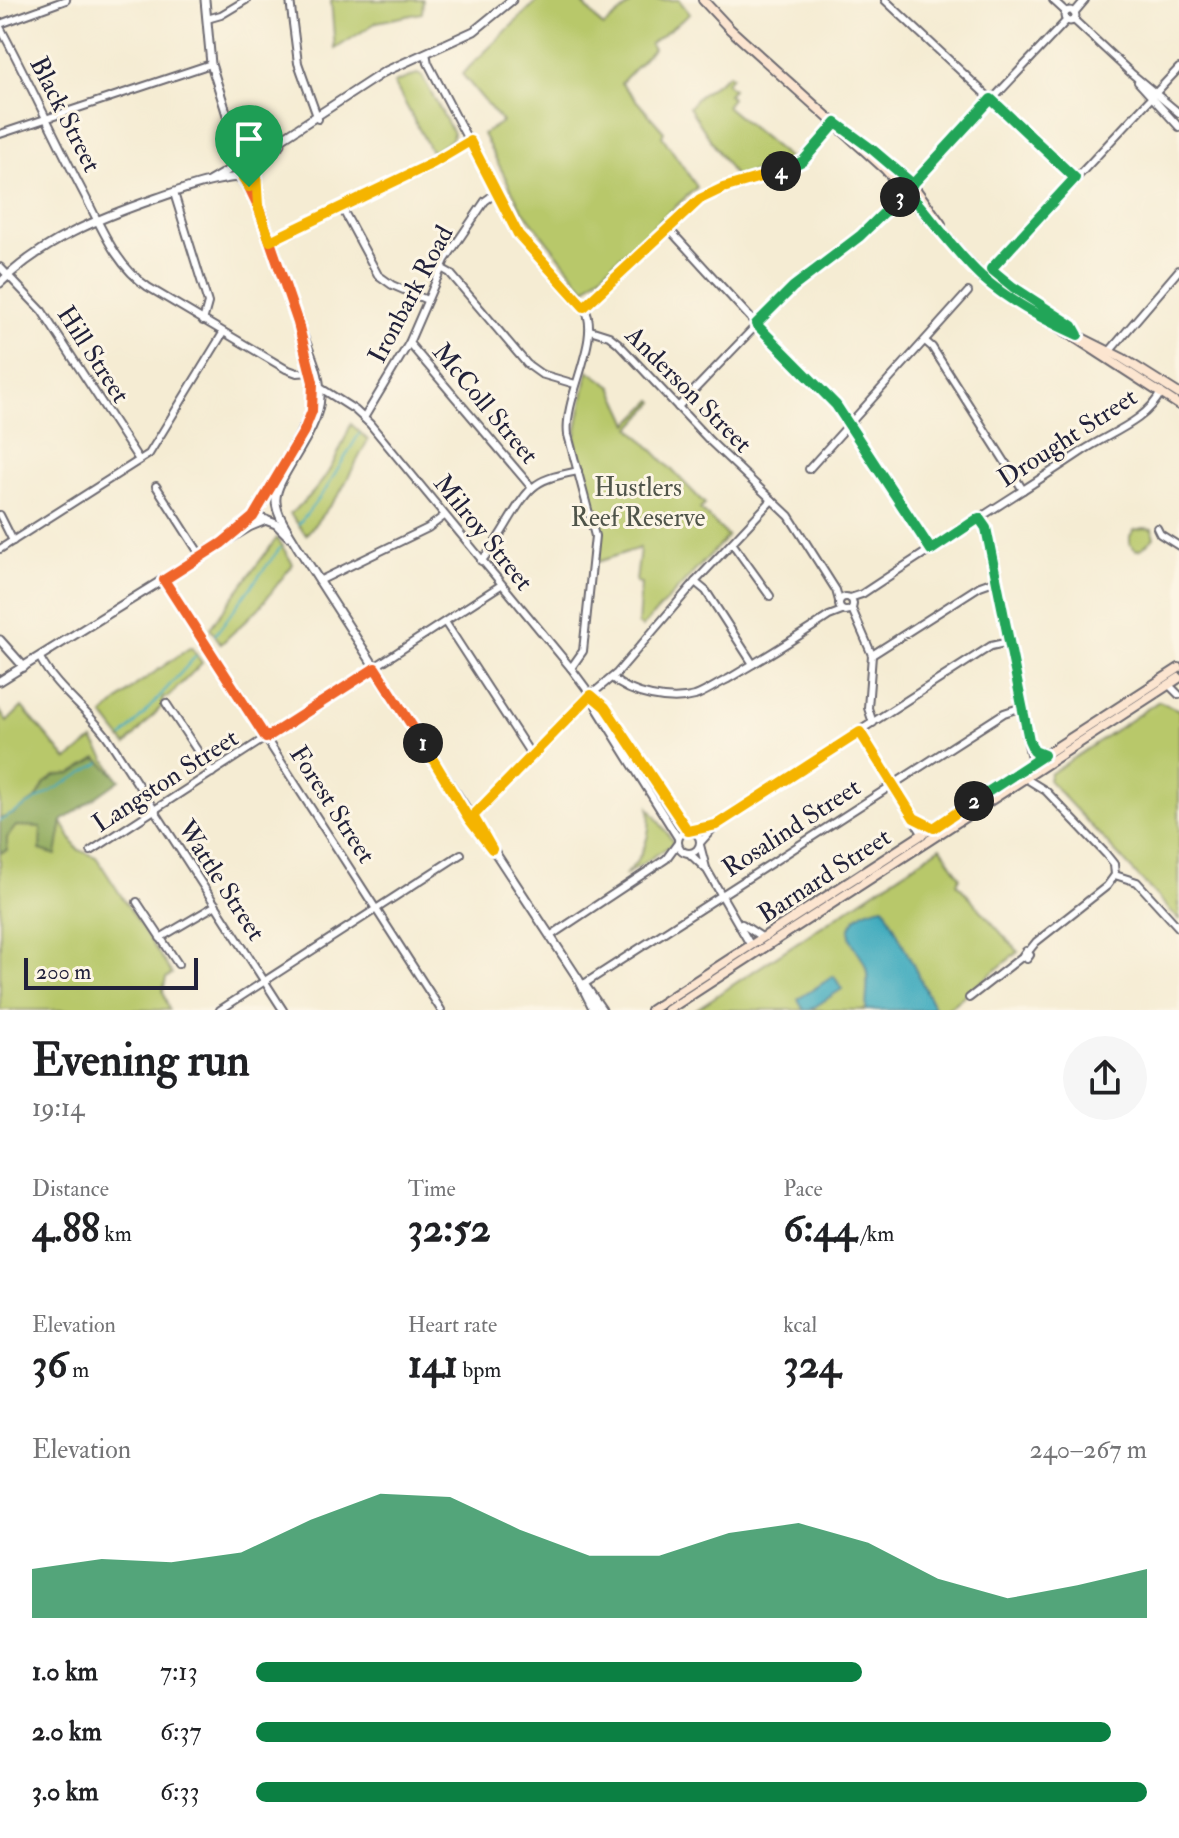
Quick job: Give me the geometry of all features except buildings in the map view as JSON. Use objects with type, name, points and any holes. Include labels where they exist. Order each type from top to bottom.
[{"type":"main road","points":[[703,0],[738,37],[910,187],[983,278],[1040,316],[1163,389],[1179,405]]},
{"type":"main road","points":[[1040,316],[1078,335],[1108,355]]},
{"type":"main road","points":[[1163,389],[1179,394]]},
{"type":"main road","name":"Barnard Street","points":[[651,1010],[979,798],[1140,703],[1179,668]]},
{"type":"main road","name":"Barnard Street","points":[[668,1010],[1025,778],[1044,755],[1117,707],[1179,678]]},
{"type":"main road","points":[[1117,707],[1124,709],[1140,703]]},
{"type":"main road","points":[[923,835],[928,837],[978,809]]},
{"type":"main road","points":[[806,910],[854,884],[861,885]]},
{"type":"main road","points":[[751,946],[758,947],[786,929],[803,923]]},
{"type":"street","points":[[0,25],[66,0]]},
{"type":"street","points":[[205,0],[211,64],[233,134],[235,172],[242,177],[258,206],[298,323],[318,398],[304,431],[257,512],[222,543]]},
{"type":"street","points":[[207,19],[217,17],[246,0]]},
{"type":"street","points":[[290,0],[296,51],[317,118]]},
{"type":"street","points":[[210,181],[235,163],[267,149],[383,78],[474,31],[512,0]]},
{"type":"street","points":[[427,56],[475,36],[519,0]]},
{"type":"street","points":[[885,0],[1075,178]]},
{"type":"street","points":[[1053,0],[1131,73],[1179,127]]},
{"type":"street","points":[[678,407],[793,287],[860,236],[910,187],[1085,0]]},
{"type":"street","name":"Black Street","points":[[0,25],[97,219]]},
{"type":"street","name":"Anderson Street","points":[[427,56],[523,240],[584,307],[589,316],[590,330],[609,336],[618,343],[789,516],[856,621],[872,655]]},
{"type":"street","points":[[0,134],[211,64]]},
{"type":"street","points":[[983,278],[1179,68]]},
{"type":"street","points":[[1153,96],[1179,113]]},
{"type":"street","points":[[0,283],[47,245],[97,219],[210,181],[250,177],[278,147],[317,118]]},
{"type":"street","points":[[584,307],[709,194],[795,166],[836,123]]},
{"type":"street","points":[[233,134],[255,161],[258,206]]},
{"type":"street","points":[[270,241],[433,163],[470,141]]},
{"type":"street","points":[[174,193],[208,303],[203,321]]},
{"type":"street","name":"Ironbark Road","points":[[364,418],[409,343],[441,268],[485,201],[496,193]]},
{"type":"street","points":[[342,208],[378,275],[392,285],[427,300]]},
{"type":"street","points":[[97,219],[113,250],[133,277],[292,372],[311,372]]},
{"type":"street","points":[[668,228],[836,405],[931,550]]},
{"type":"street","name":"Hill Street","points":[[0,267],[42,311],[139,460]]},
{"type":"street","points":[[441,268],[450,273],[527,364],[541,374],[575,384]]},
{"type":"street","points":[[991,269],[1073,326],[1078,335]]},
{"type":"street","points":[[1108,355],[1179,270]]},
{"type":"street","points":[[809,469],[968,292]]},
{"type":"street","points":[[0,681],[222,543],[274,517],[277,490],[312,429],[318,398],[319,387],[312,356],[298,323]]},
{"type":"street","points":[[571,668],[583,651],[595,536],[568,435],[567,419],[590,330]]},
{"type":"street","points":[[0,549],[155,447],[223,333]]},
{"type":"street","points":[[925,341],[932,347],[1023,490]]},
{"type":"street","name":"McColl Street","points":[[409,343],[532,488]]},
{"type":"street","name":"Milroy Street","points":[[319,387],[364,418],[591,695]]},
{"type":"street","name":"Drought Street","points":[[846,605],[1142,415],[1163,389]]},
{"type":"street","points":[[318,398],[340,401]]},
{"type":"street","points":[[481,561],[532,488],[544,481],[578,471]]},
{"type":"street","points":[[156,486],[201,556]]},
{"type":"street","points":[[471,818],[591,695],[612,678],[695,582],[772,500]]},
{"type":"street","points":[[262,501],[272,501],[297,546],[471,818],[602,1010]]},
{"type":"street","points":[[257,512],[278,525],[297,546]]},
{"type":"street","points":[[0,515],[13,541]]},
{"type":"street","points":[[319,581],[428,528],[444,516]]},
{"type":"street","points":[[979,518],[988,534],[1033,768],[1046,791],[1111,860],[1115,875]]},
{"type":"street","points":[[1157,528],[1161,536],[1179,546]]},
{"type":"street","points":[[732,543],[770,596]]},
{"type":"street","name":"Forest Street","points":[[164,580],[441,1010]]},
{"type":"street","points":[[873,723],[868,708],[872,655],[980,586],[997,580]]},
{"type":"street","points":[[695,582],[706,591],[753,664]]},
{"type":"street","name":"Langston Street","points":[[91,851],[501,585]]},
{"type":"street","points":[[612,678],[619,684],[652,695],[685,698],[703,693],[846,605]]},
{"type":"street","points":[[445,622],[532,756]]},
{"type":"street","points":[[0,640],[24,667]]},
{"type":"street","points":[[550,936],[666,859],[696,851],[716,825],[991,646],[1009,642]]},
{"type":"street","name":"Wattle Street","points":[[40,658],[51,675],[99,725],[283,1010]]},
{"type":"street","points":[[1166,682],[1179,695]]},
{"type":"street","points":[[591,695],[605,707],[690,831],[698,836],[707,870]]},
{"type":"street","points":[[591,695],[678,841],[680,850],[707,870],[740,922],[751,946]]},
{"type":"street","points":[[166,703],[212,773]]},
{"type":"street","name":"Rosalind Street","points":[[582,982],[723,895],[1004,713],[1022,707]]},
{"type":"street","points":[[860,732],[923,835]]},
{"type":"street","points":[[1030,744],[1034,751],[1044,755]]},
{"type":"street","points":[[1025,778],[1046,791]]},
{"type":"street","points":[[914,818],[934,828]]},
{"type":"street","points":[[666,859],[678,841],[690,831],[716,825]]},
{"type":"street","points":[[220,1010],[461,854]]},
{"type":"street","points":[[1115,875],[1137,882],[1179,928]]},
{"type":"street","points":[[969,998],[1107,886],[1115,875]]},
{"type":"street","points":[[137,902],[178,964]]},
{"type":"street","points":[[160,938],[216,905]]},
{"type":"street","points":[[740,922],[763,938]]},
{"type":"street","points":[[582,982],[594,1010]]},
{"type":"green space","points":[[331,0],[423,0],[422,13],[377,22],[335,49]]},
{"type":"green space","points":[[538,0],[580,0],[603,27],[636,0],[679,0],[690,14],[650,44],[653,49],[621,83],[664,132],[662,136],[697,187],[585,289],[521,208],[483,134],[502,122],[462,74]]},
{"type":"green space","points":[[417,74],[422,76],[453,133],[452,139],[432,153],[394,83]]},
{"type":"green space","points":[[729,74],[732,76],[726,83],[733,89],[728,94],[732,98],[726,106],[792,161],[735,177],[689,107]]},
{"type":"green space","name":"Hustlers Reef Reserve","points":[[588,370],[612,387],[629,424],[653,400],[655,402],[631,428],[705,504],[700,509],[728,536],[642,627],[638,624],[641,583],[636,582],[640,548],[597,562],[599,528],[575,440]]},
{"type":"green space","points":[[351,424],[368,440],[340,493],[306,535],[290,514],[312,494],[328,473]]},
{"type":"green space","points":[[1152,529],[1154,538],[1136,550],[1130,544],[1130,536],[1134,530]]},
{"type":"green space","points":[[277,538],[293,564],[259,608],[221,644],[210,628]]},
{"type":"green space","points":[[191,647],[202,663],[168,697],[163,698],[162,706],[126,745],[103,715],[135,686]]},
{"type":"green space","points":[[1159,701],[1179,710],[1179,920],[1049,781],[1050,774]]},
{"type":"green space","points":[[22,707],[67,760],[93,740],[117,777],[59,817],[77,849],[96,857],[172,974],[166,978],[163,991],[169,1010],[0,1010],[0,711],[7,722]]},
{"type":"green space","points":[[97,758],[120,780],[62,821],[56,855],[40,850],[41,827],[16,826],[7,838],[7,850],[0,853],[0,819],[37,798],[45,783],[55,776],[71,774]]},
{"type":"green space","points":[[649,808],[674,843],[624,876],[645,845]]},
{"type":"green space","points":[[941,847],[960,877],[957,883],[1018,952],[946,1010],[695,1010]]},
{"type":"water","points":[[884,906],[934,1007],[926,1010],[866,1010],[866,970],[852,942],[850,928],[863,913]]},
{"type":"water","points":[[834,976],[842,989],[810,1010],[804,1010],[798,999]]},
{"type":"waterway","points":[[299,524],[326,489],[359,434]]},
{"type":"waterway","points":[[215,635],[280,548]]},
{"type":"waterway","points":[[123,737],[196,656]]},
{"type":"waterway","points":[[0,821],[100,763]]},
{"type":"route","points":[[991,99],[1075,178],[991,269],[1073,326],[1078,335],[1040,316],[983,278],[906,190],[860,236],[793,287],[756,324],[836,405],[931,550],[979,518],[986,528],[1030,744],[1034,751],[1044,755],[934,828],[914,818],[860,732],[716,825],[692,832],[688,831],[603,704],[591,695],[473,816],[492,849],[469,819],[375,668],[266,738],[164,580],[222,543],[253,517],[304,431],[312,411],[313,382],[298,323],[249,187],[243,178],[250,177],[256,171],[258,206],[270,241],[280,239],[433,163],[470,141],[518,234],[584,307],[700,199],[723,188],[795,166],[836,123],[913,184],[991,99]]}]
